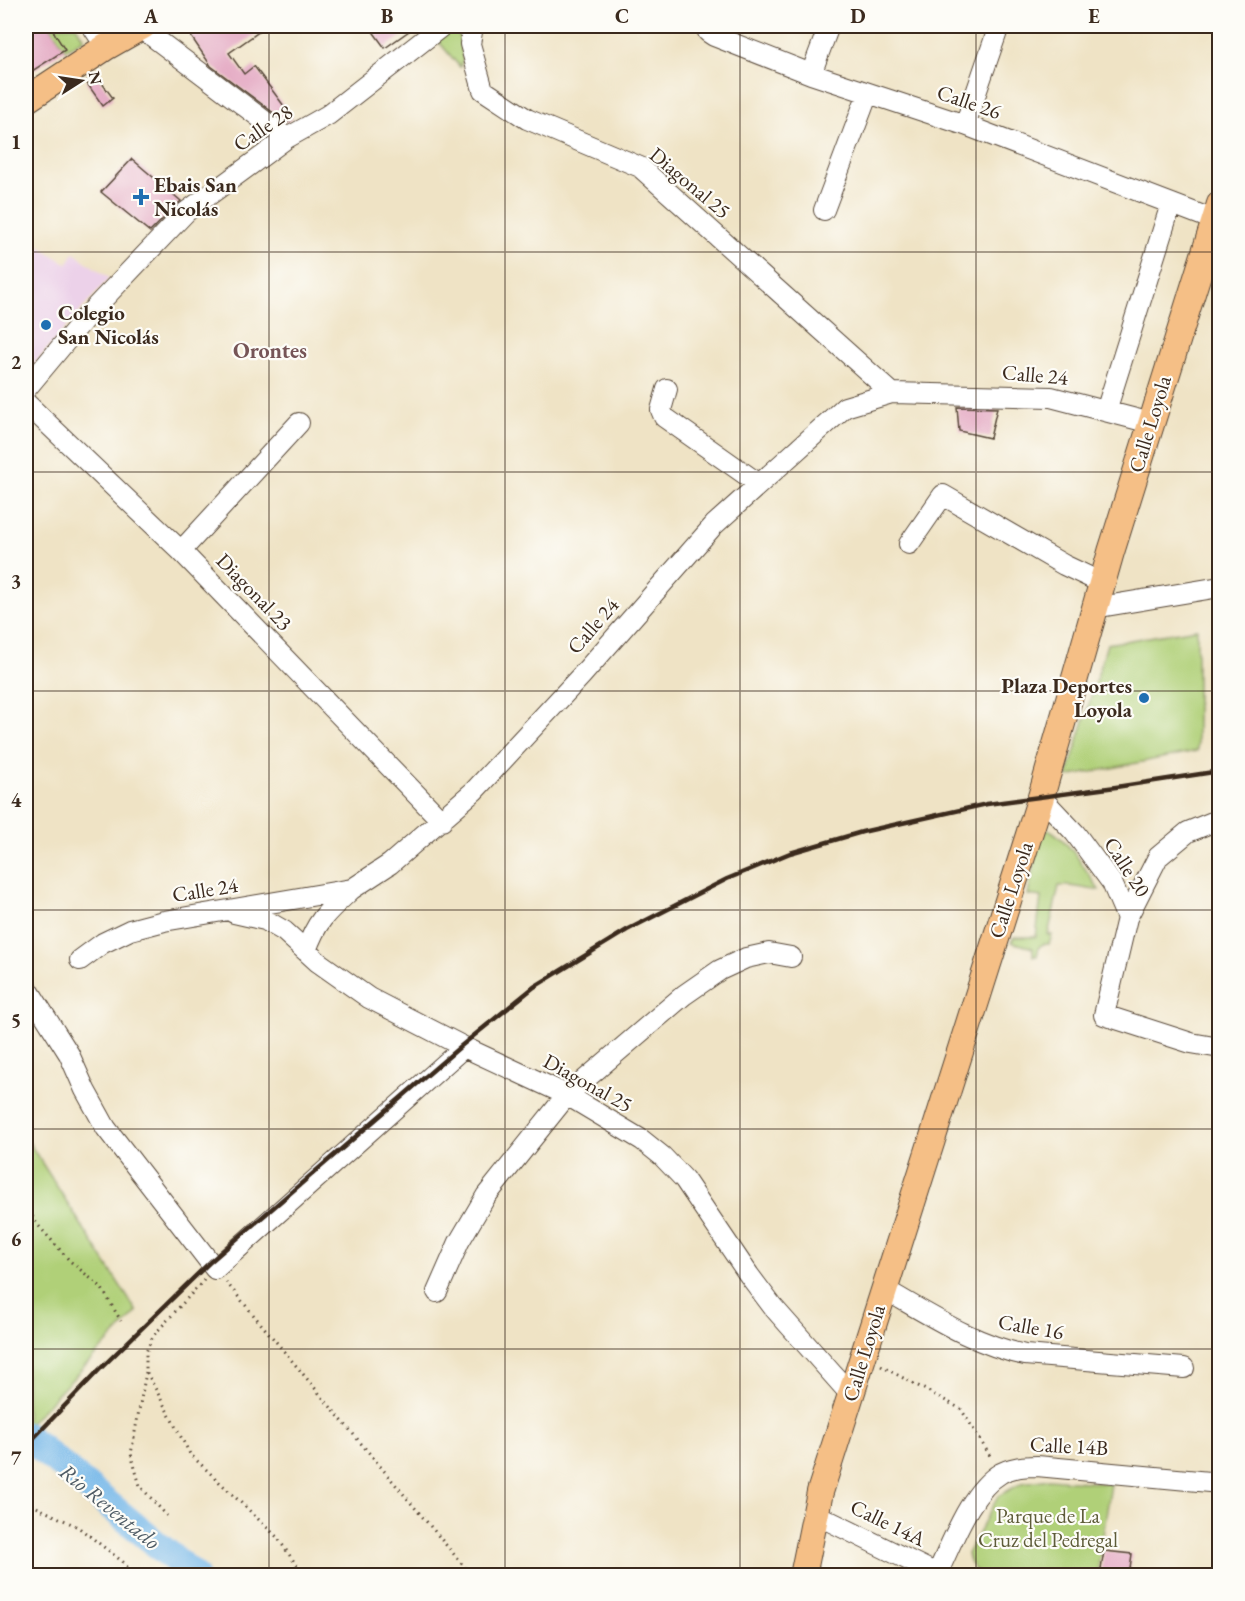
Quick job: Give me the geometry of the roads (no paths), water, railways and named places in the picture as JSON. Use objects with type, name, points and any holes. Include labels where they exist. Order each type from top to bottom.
[{"type":"main road","points":[[26,100],[142,26]]},
{"type":"main road","name":"Calle Loyola","points":[[803,1575],[815,1514],[851,1395],[1041,797],[1094,608],[1217,212]]},
{"type":"street","points":[[92,26],[106,47]]},
{"type":"street","points":[[142,26],[287,138]]},
{"type":"street","name":"Calle 28","points":[[26,388],[86,317],[186,212],[287,138],[328,115],[442,26]]},
{"type":"street","name":"Diagonal 25","points":[[473,26],[470,44],[483,90],[526,119],[640,168],[892,393]]},
{"type":"street","points":[[811,74],[829,26]]},
{"type":"street","points":[[965,125],[999,26]]},
{"type":"street","name":"Calle 26","points":[[707,29],[811,74],[965,125],[1172,204],[1217,212]]},
{"type":"street","points":[[824,210],[868,93]]},
{"type":"street","points":[[1106,411],[1172,204]]},
{"type":"street","points":[[667,389],[662,410],[664,417],[759,484]]},
{"type":"street","name":"Calle 24","points":[[80,960],[102,944],[130,930],[164,921],[352,889],[390,864],[474,791],[582,675],[714,525],[845,407],[892,393],[1051,397],[1151,423]]},
{"type":"street","name":"Diagonal 23","points":[[26,403],[181,551],[442,821]]},
{"type":"street","points":[[181,551],[299,423]]},
{"type":"street","points":[[909,544],[943,495],[1045,555],[1102,583]]},
{"type":"street","points":[[1094,608],[1220,587]]},
{"type":"street","name":"Calle 20","points":[[1041,797],[1075,833],[1112,883],[1127,918]]},
{"type":"street","name":"Calle 20","points":[[1127,918],[1158,857],[1188,832],[1220,819]]},
{"type":"street","points":[[306,951],[313,930],[322,917],[352,889]]},
{"type":"street","name":"Diagonal 25","points":[[224,911],[266,920],[284,931],[318,962],[369,998],[464,1047],[567,1095],[642,1140],[662,1156],[684,1179],[773,1307],[851,1395]]},
{"type":"street","points":[[1127,918],[1104,1015],[1191,1042],[1220,1048]]},
{"type":"street","points":[[437,1292],[459,1242],[486,1196],[567,1095],[684,995],[720,970],[746,957],[769,952],[791,957]]},
{"type":"street","points":[[26,986],[69,1054],[106,1128],[213,1266],[464,1047]]},
{"type":"street","name":"Calle 16","points":[[884,1289],[977,1341],[1001,1350],[1025,1355],[1184,1368]]},
{"type":"street","name":"Calle 14B","points":[[939,1575],[968,1509],[1001,1473],[1021,1467],[1037,1466],[1220,1483]]},
{"type":"street","name":"Calle 14A","points":[[815,1514],[939,1575]]},
{"type":"waterway","name":"Rio Reventado","points":[[26,1436],[195,1576]]},
{"type":"railway","points":[[26,1446],[100,1369],[210,1262],[461,1046],[534,987],[627,930],[727,879],[790,853],[862,832],[987,804],[1220,771]]},
{"type":"place","name":"Ebais San Nicolás","points":[[141,197]]},
{"type":"place","name":"Colegio San Nicolás","points":[[46,325]]},
{"type":"place","name":"Plaza Deportes Loyola","points":[[1144,698]]},
{"type":"district","name":"Orontes","points":[[270,350]]},
{"type":"park label","name":"Parque de La Cruz del Pedregal","points":[[1048,1528]]}]
